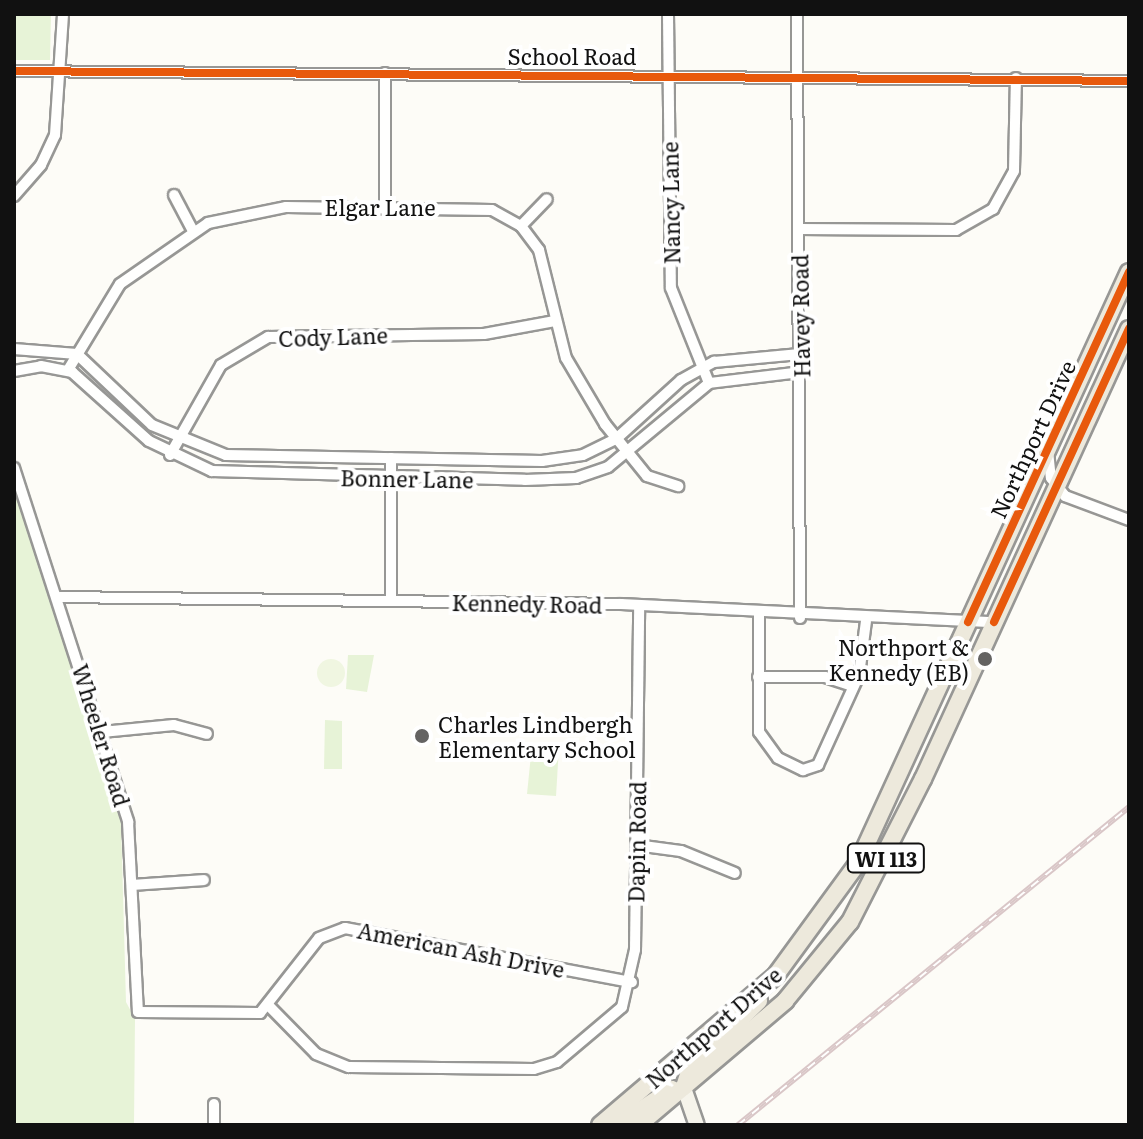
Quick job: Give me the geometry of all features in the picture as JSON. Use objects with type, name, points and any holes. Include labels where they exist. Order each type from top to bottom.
[{"type":"main road","name":"Northport Drive","points":[[600,1125],[776,975],[858,863],[1129,272]]},
{"type":"main road","name":"Northport Drive","points":[[639,1125],[785,1001],[850,922],[994,622],[1129,329]]},
{"type":"main road","points":[[618,1125],[670,1090],[684,1088],[687,1073],[745,1021],[776,975]]},
{"type":"street","points":[[14,196],[51,144],[62,72],[63,14]]},
{"type":"street","name":"Nancy Lane","points":[[668,14],[671,288],[709,383]]},
{"type":"street","name":"Havey Road","points":[[797,14],[800,618]]},
{"type":"street","name":"School Road","points":[[14,71],[1129,81]]},
{"type":"street","points":[[385,73],[385,208]]},
{"type":"street","points":[[799,229],[939,231],[986,215],[1014,171],[1016,78]]},
{"type":"street","points":[[174,195],[193,231]]},
{"type":"street","points":[[547,199],[521,226],[543,260],[566,358],[616,439],[656,483],[678,486]]},
{"type":"street","name":"Elgar Lane","points":[[68,370],[120,284],[193,231],[269,209],[492,210],[521,226]]},
{"type":"street","name":"Cody Lane","points":[[170,455],[221,365],[268,337],[484,334],[555,321]]},
{"type":"street","points":[[14,349],[77,354]]},
{"type":"street","name":"Bonner Lane","points":[[77,354],[152,425],[178,439],[241,457],[542,461],[583,455],[616,439],[701,368],[737,355],[800,354]]},
{"type":"street","points":[[14,371],[68,370]]},
{"type":"street","name":"Bonner Lane","points":[[68,370],[170,455],[229,474],[576,478],[630,454],[709,383]]},
{"type":"street","points":[[709,383],[801,372]]},
{"type":"street","points":[[1048,448],[1056,486],[1129,520]]},
{"type":"street","points":[[391,458],[391,601]]},
{"type":"street","name":"Wheeler Road","points":[[14,468],[60,597],[128,822],[138,1012],[234,1018],[269,1006]]},
{"type":"street","name":"Kennedy Road","points":[[60,597],[639,605],[800,618],[994,622]]},
{"type":"street","name":"Dapin Road","points":[[632,982],[639,605]]},
{"type":"street","points":[[759,614],[758,677],[763,742],[795,769],[812,770],[853,686],[866,621]]},
{"type":"street","points":[[758,677],[825,677],[853,686]]},
{"type":"street","points":[[102,732],[174,725],[207,734]]},
{"type":"street","points":[[636,845],[681,851],[735,873]]},
{"type":"street","points":[[133,885],[204,880]]},
{"type":"street","name":"American Ash Drive","points":[[269,1006],[319,938],[345,928],[632,982]]},
{"type":"street","points":[[269,1006],[316,1054],[349,1067],[534,1069],[557,1062],[604,1025],[626,1002],[632,982]]},
{"type":"street","points":[[684,1088],[697,1125]]},
{"type":"street","points":[[214,1104],[214,1125]]},
{"type":"green space","points":[[14,14],[51,14],[50,60],[14,60]]},
{"type":"green space","points":[[14,488],[121,822],[126,1002],[135,1019],[134,1125],[14,1125]]},
{"type":"green space","points":[[348,655],[374,655],[367,692],[346,689]]},
{"type":"green space","points":[[331,659],[341,663],[345,673],[341,683],[331,687],[321,683],[317,673],[321,663]]},
{"type":"green space","points":[[325,720],[342,721],[342,769],[324,769]]},
{"type":"green space","points":[[532,745],[559,747],[556,796],[527,794]]},
{"type":"railway","points":[[738,1125],[1129,807]]},
{"type":"cycle path","points":[[14,71],[1129,81]]},
{"type":"cycle path","points":[[968,622],[1129,272]]},
{"type":"cycle path","points":[[994,622],[1129,329]]},
{"type":"place","name":"Northport & Kennedy (EB)","points":[[985,659]]},
{"type":"place","name":"Charles Lindbergh Elementary School","points":[[422,736]]}]
